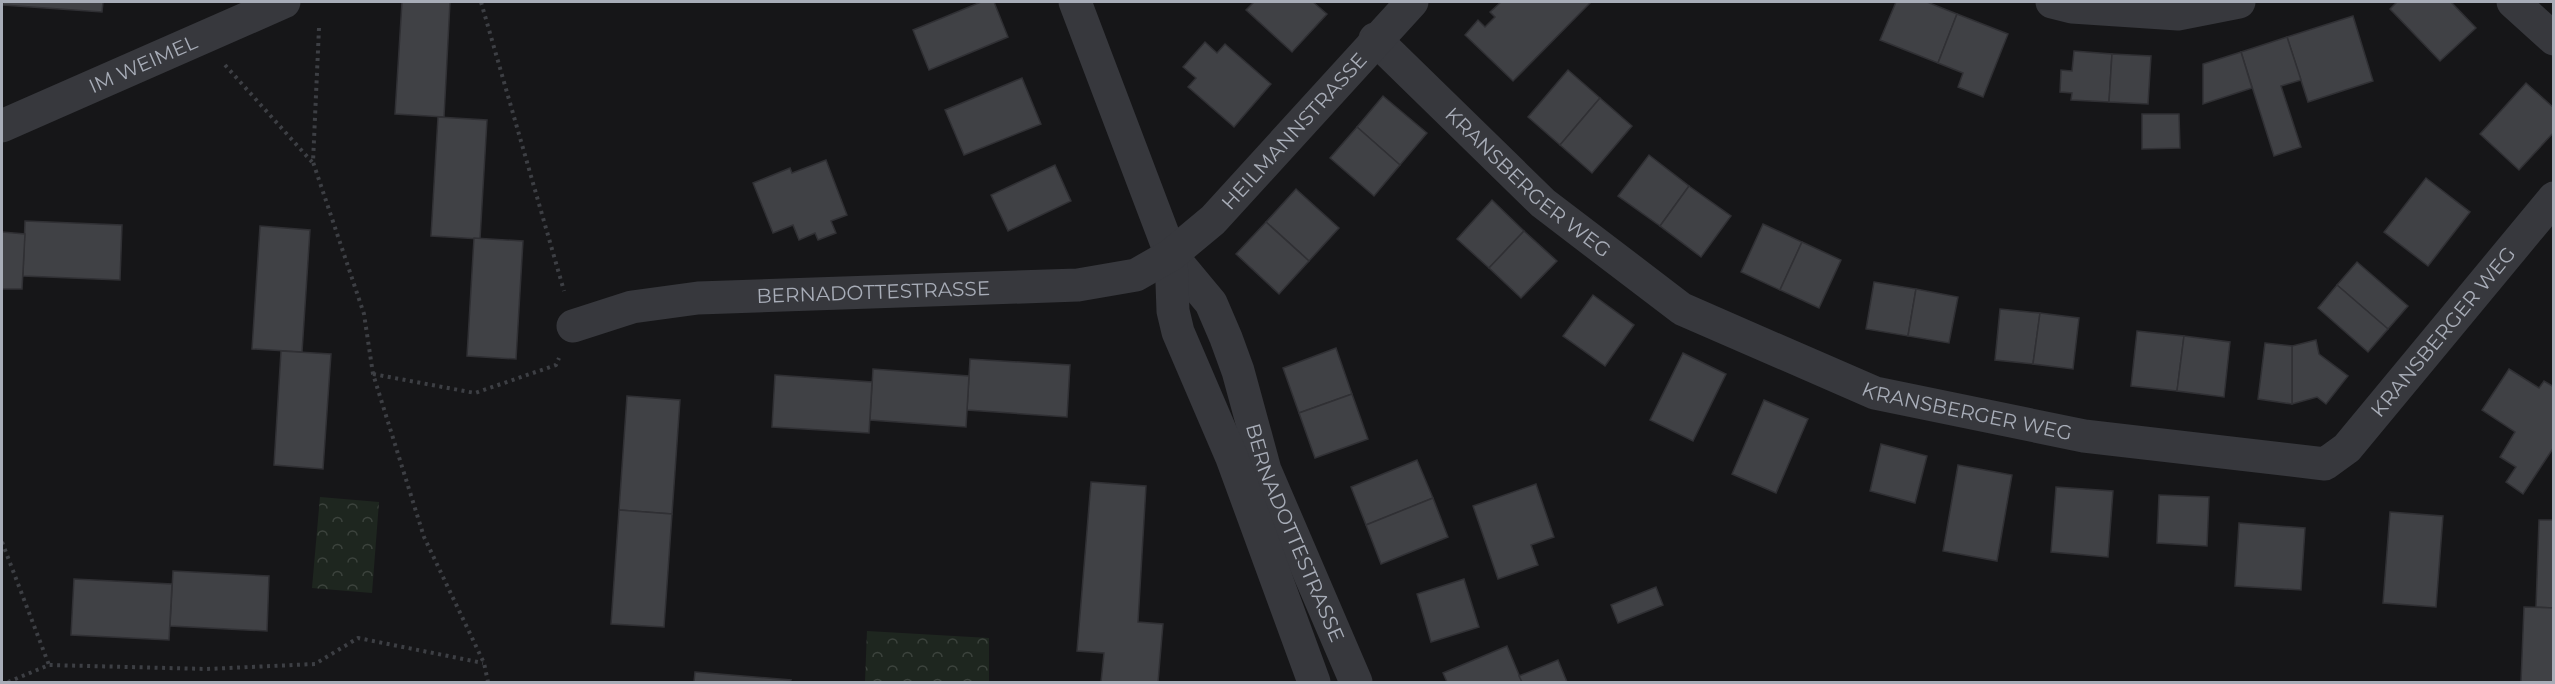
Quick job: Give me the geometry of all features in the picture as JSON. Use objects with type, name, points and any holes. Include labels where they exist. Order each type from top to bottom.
[{"type":"street","name":"IM WEIMEL","points":[[2,126],[284,2]]},
{"type":"street","name":"BERNADOTTESTRASSE","points":[[1075,2],[1171,255],[1173,311],[1179,332],[1228,450],[1314,682]]},
{"type":"street","name":"HEILMANNSTRASSE","points":[[1171,255],[1213,220],[1375,39],[1412,2]]},
{"type":"street","points":[[2052,2],[2072,8],[2178,14],[2239,2]]},
{"type":"street","points":[[2513,2],[2553,39]]},
{"type":"street","name":"KRANSBERGER WEG","points":[[1375,39],[1543,203],[1682,309],[1875,393],[2084,436],[2325,464],[2347,448],[2553,198]]},
{"type":"street","name":"BERNADOTTESTRASSE","points":[[573,326],[632,307],[698,298],[1078,285],[1136,274],[1171,255]]},
{"type":"street","name":"BERNADOTTESTRASSE","points":[[1171,255],[1211,303],[1238,371],[1265,470],[1356,682]]},
{"type":"path","points":[[481,2],[564,292]]},
{"type":"path","points":[[319,27],[313,162],[364,314],[373,374],[424,537],[484,663],[488,682]]},
{"type":"path","points":[[225,64],[313,162]]},
{"type":"path","points":[[373,374],[475,393],[556,365],[559,358]]},
{"type":"path","points":[[2,542],[49,665]]},
{"type":"path","points":[[8,682],[49,665],[207,669],[315,664],[358,638],[484,663]]},
{"type":"green space","points":[[320,497],[379,502],[372,593],[312,588]]},
{"type":"green space","points":[[867,631],[989,638],[989,682],[865,682]]},
{"type":"building","points":[[3,2],[103,2],[102,12],[3,5]]},
{"type":"building","points":[[402,2],[450,2],[444,117],[395,114]]},
{"type":"building","points":[[981,2],[994,2],[1008,37],[929,70],[913,30]]},
{"type":"building","points":[[1254,2],[1313,2],[1327,14],[1292,52],[1246,10]]},
{"type":"building","points":[[1501,2],[1591,2],[1513,81],[1465,35],[1478,20],[1485,27],[1495,17],[1490,12]]},
{"type":"building","points":[[1896,2],[1927,2],[1957,14],[1938,63],[1880,40]]},
{"type":"building","points":[[2397,2],[2451,2],[2476,28],[2440,61],[2390,9]]},
{"type":"building","points":[[1957,14],[2008,34],[1983,97],[1958,87],[1963,73],[1938,63]]},
{"type":"building","points":[[2353,16],[2373,81],[2308,102],[2287,37]]},
{"type":"building","points":[[2287,37],[2301,80],[2281,86],[2301,147],[2274,156],[2241,52]]},
{"type":"building","points":[[1205,42],[1217,53],[1225,44],[1271,84],[1234,127],[1188,87],[1196,78],[1183,67]]},
{"type":"building","points":[[2074,51],[2112,54],[2109,102],[2071,100],[2072,93],[2060,92],[2061,70],[2072,71]]},
{"type":"building","points":[[2241,52],[2252,88],[2203,104],[2203,64]]},
{"type":"building","points":[[2112,54],[2151,56],[2148,104],[2109,102]]},
{"type":"building","points":[[1568,70],[1600,98],[1560,145],[1528,117]]},
{"type":"building","points":[[1022,78],[1041,124],[964,155],[945,110]]},
{"type":"building","points":[[2526,83],[2554,108],[2554,132],[2519,170],[2480,134]]},
{"type":"building","points":[[1383,96],[1427,133],[1400,165],[1357,127]]},
{"type":"building","points":[[1600,98],[1632,126],[1592,173],[1560,145]]},
{"type":"building","points":[[2142,114],[2179,114],[2180,148],[2142,149]]},
{"type":"building","points":[[438,117],[487,120],[480,239],[431,236]]},
{"type":"building","points":[[1357,127],[1400,165],[1374,196],[1330,158]]},
{"type":"building","points":[[1649,155],[1689,186],[1660,226],[1618,196]]},
{"type":"building","points":[[826,160],[847,215],[831,221],[836,233],[818,240],[815,233],[799,240],[793,225],[773,233],[753,183],[790,168],[792,173]]},
{"type":"building","points":[[1055,165],[1071,201],[1008,231],[991,195]]},
{"type":"building","points":[[2426,178],[2470,212],[2428,266],[2384,232]]},
{"type":"building","points":[[1689,186],[1731,216],[1701,257],[1660,226]]},
{"type":"building","points":[[1296,189],[1339,228],[1309,261],[1266,222]]},
{"type":"building","points":[[1492,200],[1524,231],[1489,268],[1457,239]]},
{"type":"building","points":[[25,221],[122,225],[120,280],[23,276]]},
{"type":"building","points":[[1266,222],[1309,261],[1279,294],[1236,254]]},
{"type":"building","points":[[1763,224],[1802,242],[1780,290],[1741,272]]},
{"type":"building","points":[[260,226],[310,230],[302,352],[252,349]]},
{"type":"building","points":[[1524,231],[1557,261],[1521,298],[1489,268]]},
{"type":"building","points":[[2,232],[25,234],[22,289],[2,289]]},
{"type":"building","points":[[474,238],[523,241],[516,359],[467,356]]},
{"type":"building","points":[[1802,242],[1841,260],[1819,308],[1780,290]]},
{"type":"building","points":[[2357,262],[2408,306],[2388,329],[2337,285]]},
{"type":"building","points":[[1874,282],[1916,289],[1908,336],[1866,329]]},
{"type":"building","points":[[2337,285],[2388,329],[2368,352],[2318,308]]},
{"type":"building","points":[[1916,289],[1958,297],[1949,343],[1908,336]]},
{"type":"building","points":[[1593,295],[1634,325],[1605,366],[1563,336]]},
{"type":"building","points":[[2000,309],[2040,313],[2033,364],[1995,360]]},
{"type":"building","points":[[2040,313],[2079,318],[2073,369],[2033,364]]},
{"type":"building","points":[[2137,331],[2184,336],[2177,391],[2131,386]]},
{"type":"building","points":[[2184,336],[2230,342],[2224,397],[2177,391]]},
{"type":"building","points":[[2316,340],[2319,354],[2348,376],[2326,404],[2317,397],[2292,404],[2292,346]]},
{"type":"building","points":[[2265,343],[2292,346],[2292,404],[2258,399]]},
{"type":"building","points":[[1336,348],[1352,394],[1299,413],[1283,368]]},
{"type":"building","points":[[281,351],[331,354],[323,469],[274,465]]},
{"type":"building","points":[[1683,353],[1726,374],[1693,441],[1650,420]]},
{"type":"building","points":[[970,359],[1070,365],[1067,417],[967,410]]},
{"type":"building","points":[[873,369],[969,376],[966,427],[870,420]]},
{"type":"building","points":[[2509,369],[2539,388],[2544,381],[2554,387],[2554,447],[2523,494],[2506,482],[2516,467],[2500,457],[2515,432],[2482,410]]},
{"type":"building","points":[[775,375],[872,382],[869,433],[772,427]]},
{"type":"building","points":[[1352,394],[1368,439],[1315,458],[1299,413]]},
{"type":"building","points":[[627,396],[680,400],[672,514],[619,510]]},
{"type":"building","points":[[1764,400],[1808,419],[1776,493],[1732,474]]},
{"type":"building","points":[[1881,444],[1927,456],[1915,503],[1870,491]]},
{"type":"building","points":[[1417,460],[1433,498],[1366,525],[1351,487]]},
{"type":"building","points":[[1958,465],[2012,475],[1997,561],[1943,551]]},
{"type":"building","points":[[1091,482],[1146,486],[1138,622],[1163,624],[1158,682],[1101,682],[1104,653],[1077,651]]},
{"type":"building","points":[[1536,484],[1554,537],[1531,545],[1538,565],[1498,579],[1473,506]]},
{"type":"building","points":[[2056,487],[2113,491],[2108,557],[2051,552]]},
{"type":"building","points":[[2159,495],[2209,497],[2207,546],[2157,543]]},
{"type":"building","points":[[1433,498],[1448,537],[1381,564],[1366,525]]},
{"type":"building","points":[[619,510],[672,514],[664,627],[611,624]]},
{"type":"building","points":[[2390,512],[2443,516],[2436,607],[2383,603]]},
{"type":"building","points":[[2539,520],[2554,520],[2554,608],[2536,607]]},
{"type":"building","points":[[2239,523],[2305,528],[2301,590],[2235,586]]},
{"type":"building","points":[[173,571],[269,576],[267,631],[170,626]]},
{"type":"building","points":[[74,579],[172,584],[169,640],[71,635]]},
{"type":"building","points":[[1464,579],[1479,627],[1431,642],[1417,594]]},
{"type":"building","points":[[1656,587],[1663,605],[1618,623],[1611,605]]},
{"type":"building","points":[[2524,607],[2554,608],[2554,682],[2521,682]]},
{"type":"building","points":[[1507,646],[1522,682],[1447,682],[1443,673]]},
{"type":"building","points":[[1558,660],[1567,682],[1522,682],[1519,676]]},
{"type":"building","points":[[695,672],[791,680],[790,682],[694,682]]}]
